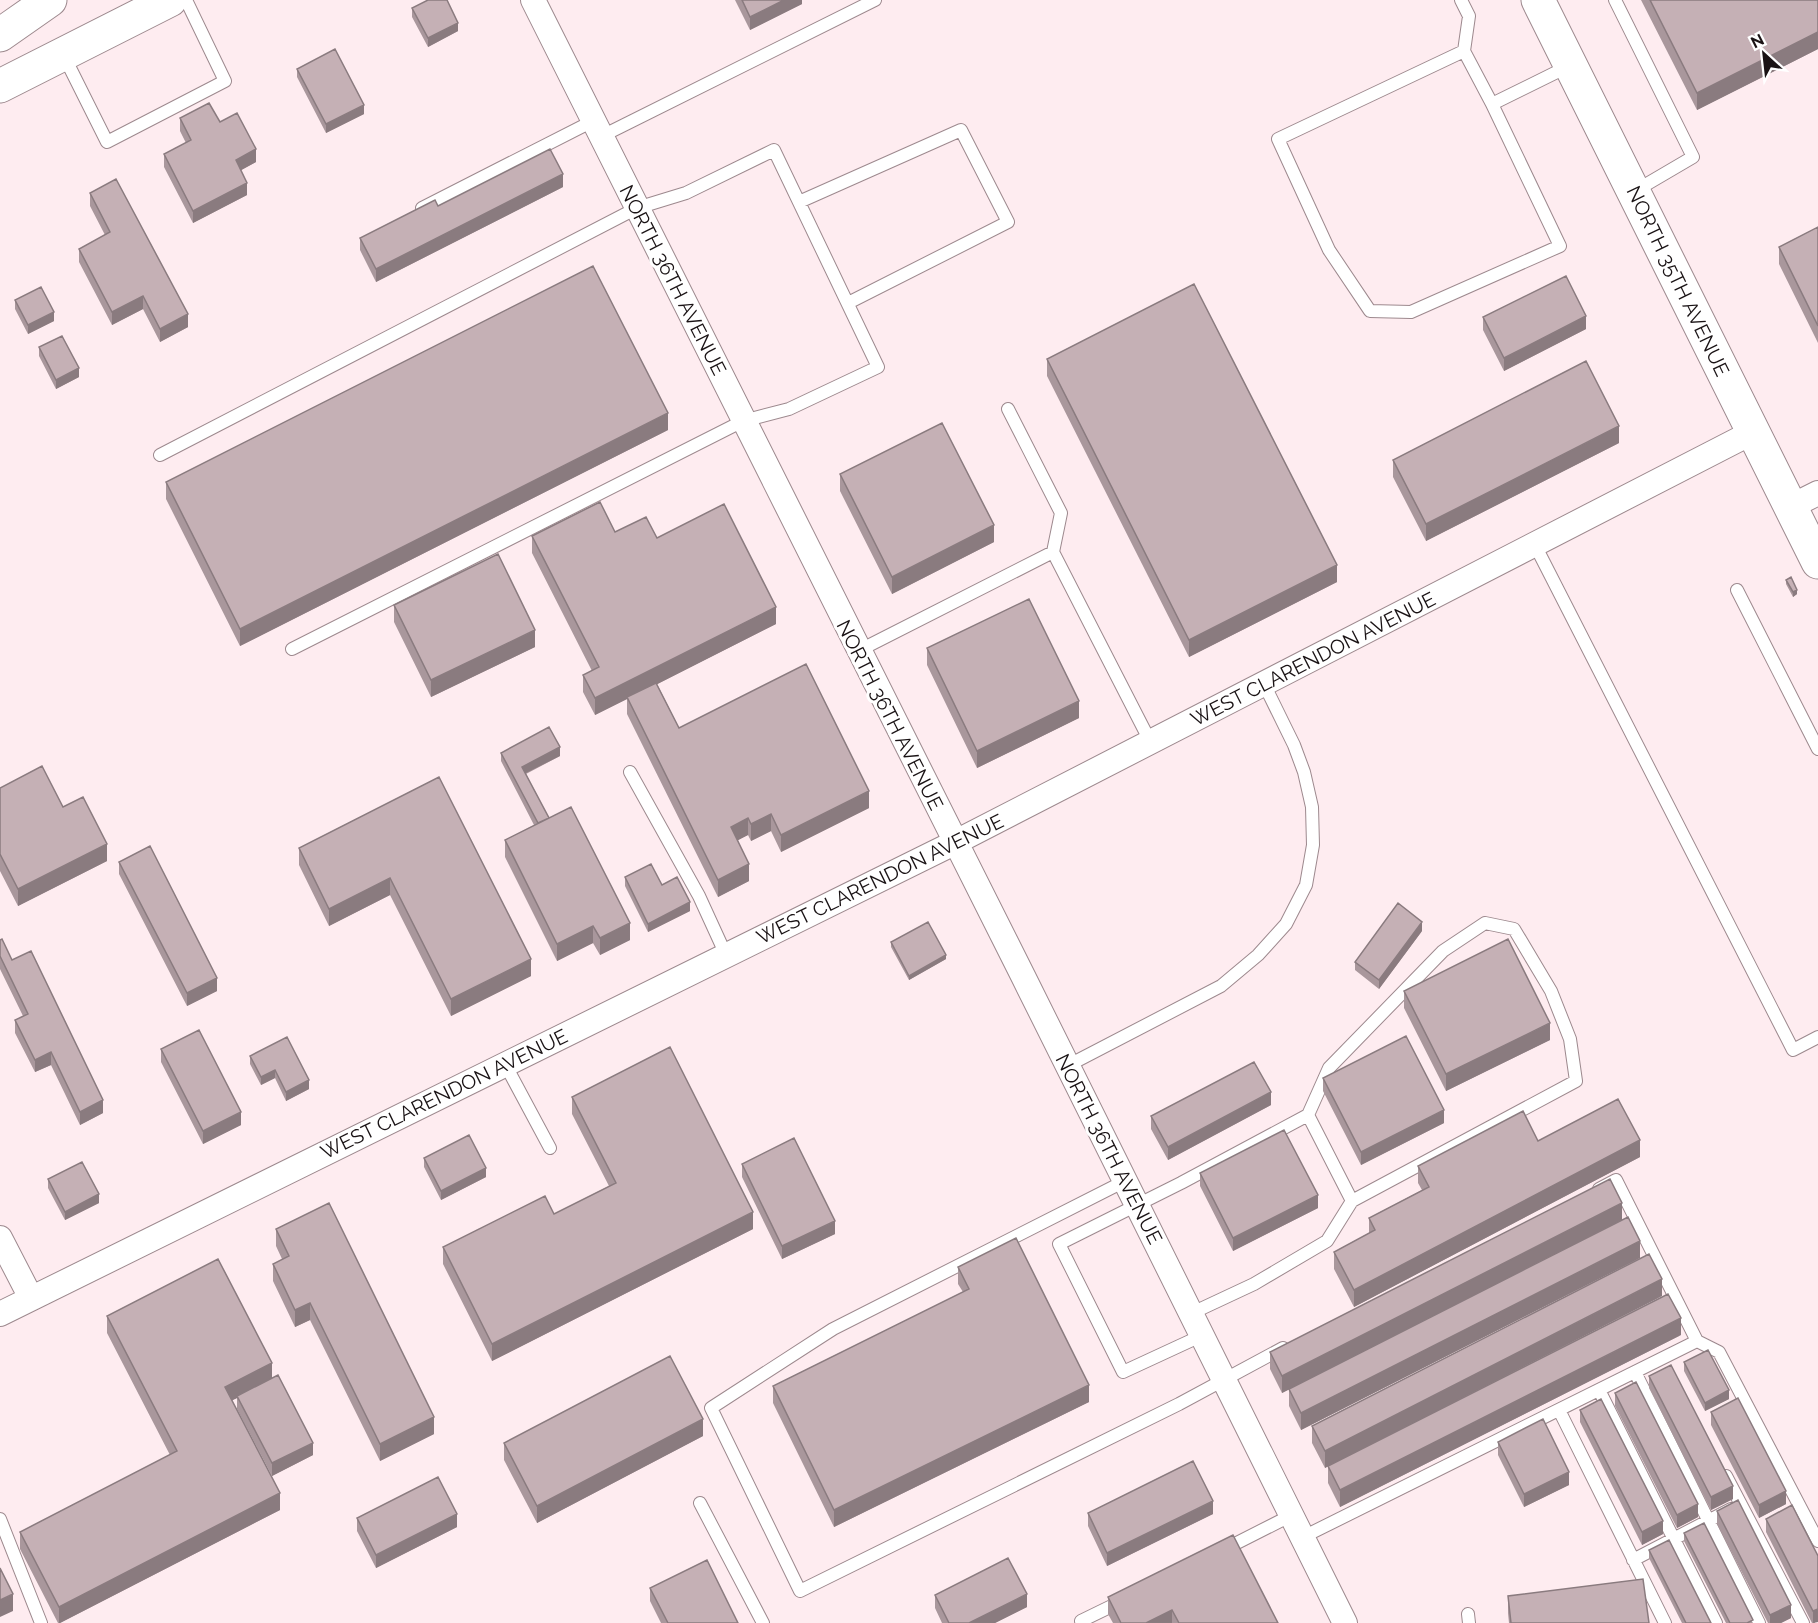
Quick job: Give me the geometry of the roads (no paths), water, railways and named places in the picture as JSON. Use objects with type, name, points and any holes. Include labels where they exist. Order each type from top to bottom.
[{"type":"main road","points":[[0,35],[50,0]]},
{"type":"main road","points":[[0,86],[170,0]]},
{"type":"main road","name":"NORTH 35TH AVENUE","points":[[1538,0],[1753,432],[1804,500],[1818,562]]},
{"type":"street","name":"NORTH 36TH AVENUE","points":[[533,0],[954,843],[1192,1313],[1345,1623]]},
{"type":"street","name":"WEST CLARENDON AVENUE","points":[[0,1314],[954,843],[1753,432]]},
{"type":"street","points":[[0,1238],[31,1299]]},
{"type":"lane","points":[[63,54],[107,142],[225,81],[186,0]]},
{"type":"lane","points":[[413,212],[875,0]]},
{"type":"lane","points":[[1461,0],[1469,16],[1464,51],[1560,246],[1411,312],[1370,311],[1329,250],[1278,139],[1464,51]]},
{"type":"lane","points":[[1615,0],[1693,157],[1633,192]]},
{"type":"lane","points":[[1492,104],[1570,65]]},
{"type":"lane","points":[[799,202],[960,130],[1008,222],[848,303]]},
{"type":"lane","points":[[160,455],[637,208],[686,193],[774,150],[878,367],[789,409],[743,421],[292,650]]},
{"type":"lane","points":[[1008,410],[1061,513],[1053,552],[1150,742]]},
{"type":"lane","points":[[1535,545],[1793,1050],[1818,1037]]},
{"type":"lane","points":[[858,651],[1053,552]]},
{"type":"lane","points":[[1737,590],[1818,749]]},
{"type":"lane","points":[[1067,1066],[1221,986],[1258,955],[1286,924],[1306,885],[1313,845],[1312,807],[1304,772],[1294,745],[1264,684]]},
{"type":"lane","points":[[630,772],[699,896],[726,955]]},
{"type":"lane","points":[[1192,1313],[1254,1284],[1328,1241],[1352,1201],[1576,1081],[1570,1040],[1551,990],[1514,929],[1485,923],[1443,951],[1329,1068],[1308,1115],[1059,1244],[1123,1372],[1203,1335]]},
{"type":"lane","points":[[505,1064],[550,1148]]},
{"type":"lane","points":[[1308,1115],[1352,1201]]},
{"type":"lane","points":[[1584,1196],[1616,1180],[1697,1341],[1719,1352],[1795,1508],[1818,1541]]},
{"type":"lane","points":[[1125,1181],[832,1329],[711,1408],[800,1591],[1179,1404],[1224,1378],[1298,1341]]},
{"type":"lane","points":[[1303,1538],[1635,1372],[1668,1363],[1697,1341]]},
{"type":"lane","points":[[1635,1372],[1759,1623]]},
{"type":"lane","points":[[1599,1390],[1716,1623]]},
{"type":"lane","points":[[1559,1410],[1665,1623]]},
{"type":"lane","points":[[1719,1462],[1741,1504],[1759,1526],[1803,1623]]},
{"type":"lane","points":[[700,1503],[763,1623]]},
{"type":"lane","points":[[1633,1560],[1741,1504]]},
{"type":"lane","points":[[1213,1555],[1292,1515]]},
{"type":"lane","points":[[0,1519],[41,1623]]},
{"type":"lane","points":[[1081,1621],[1131,1596]]}]
